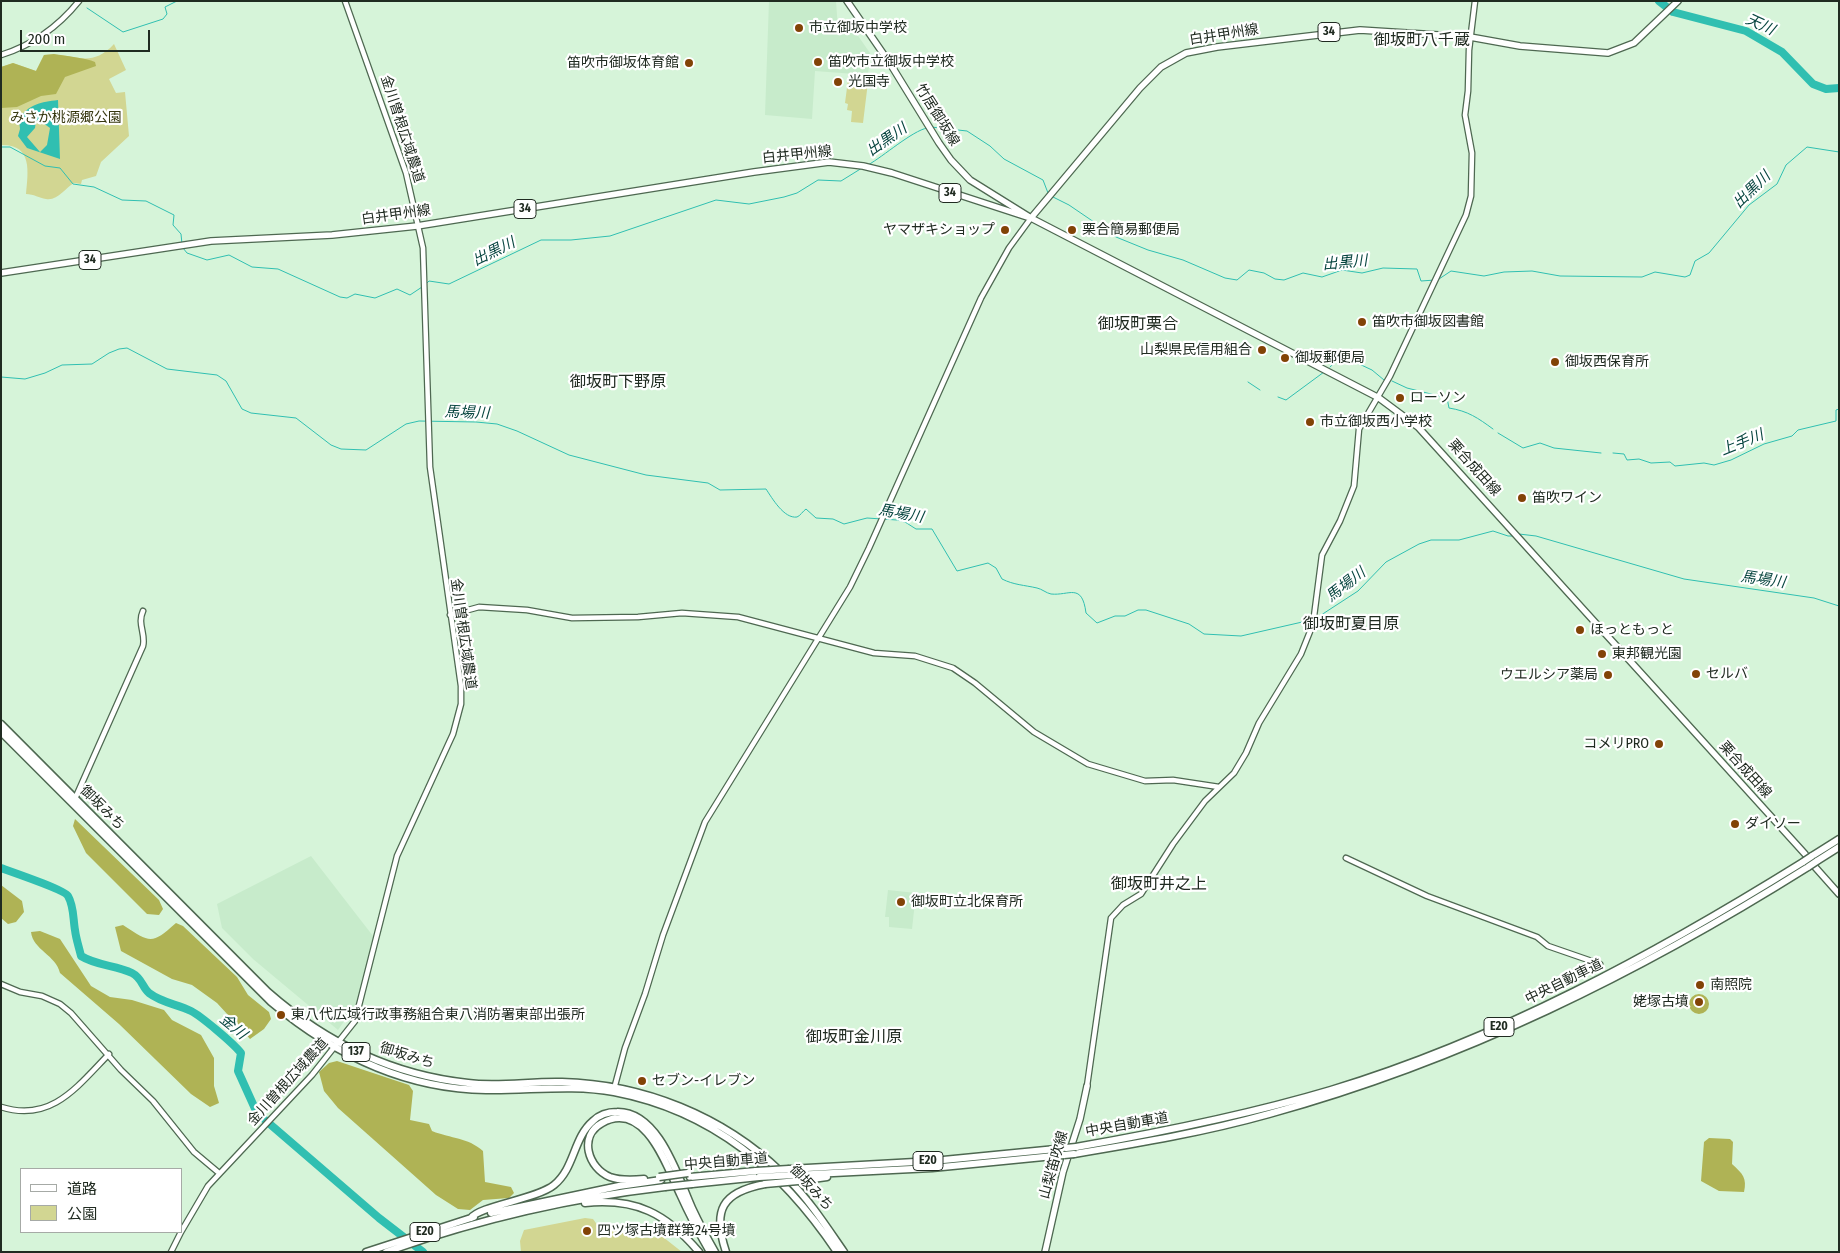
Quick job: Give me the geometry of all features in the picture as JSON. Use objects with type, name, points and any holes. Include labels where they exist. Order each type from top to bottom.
[{"type":"highway","name":"御坂みち","points":[[1,724],[74,802]]},
{"type":"highway","name":"御坂みち","points":[[1,732],[268,992],[291,1013],[335,1046],[404,1071],[467,1083],[561,1082],[614,1089],[685,1109],[745,1142],[767,1159],[803,1194],[827,1231],[844,1252]]},
{"type":"highway","name":"中央自動車道","points":[[1075,1150],[1163,1139],[1268,1114],[1334,1095],[1421,1065],[1496,1035],[1650,960],[1810,861],[1839,839]]},
{"type":"highway","name":"中央自動車道","points":[[386,1252],[495,1218],[585,1199],[665,1187],[690,1178],[723,1174],[758,1174],[796,1178],[847,1172],[932,1168],[1065,1152],[1169,1131],[1266,1108],[1332,1089],[1494,1029],[1647,954],[1839,846]]},
{"type":"highway","points":[[484,1213],[538,1194],[554,1185],[566,1174],[584,1133],[592,1121],[605,1113],[620,1112],[642,1120],[660,1140],[694,1212],[716,1252]]},
{"type":"highway","points":[[660,1178],[619,1180],[596,1168],[588,1152],[590,1136],[595,1128],[603,1122],[622,1118],[633,1122],[651,1137],[664,1156],[689,1213],[710,1252]]},
{"type":"highway","name":"中央自動車道","points":[[484,1213],[660,1178],[758,1174],[789,1169],[1065,1152]]},
{"type":"highway","points":[[726,1252],[720,1222],[726,1202],[737,1192],[796,1178]]},
{"type":"highway","points":[[495,1218],[504,1219],[583,1203],[609,1200],[628,1203],[659,1215],[680,1232],[699,1252]]},
{"type":"highway","name":"E20","points":[[366,1252],[484,1213]]},
{"type":"highway","points":[[827,1231],[836,1252]]},
{"type":"highway","points":[[827,1231],[849,1252]]},
{"type":"main road","name":"竹居御坂線","points":[[847,1],[891,64],[950,160],[970,180],[1031,218]]},
{"type":"main road","name":"白井甲州線","points":[[1,273],[211,241],[359,233],[417,226],[786,167],[829,162],[892,173],[1016,215],[1031,218],[1157,70],[1186,53],[1216,46],[1360,30],[1470,38],[1520,46],[1601,54],[1626,48],[1642,37],[1677,3]]},
{"type":"main road","name":"栗合成田線","points":[[1031,218],[1379,398],[1418,427],[1839,894]]},
{"type":"main road","name":"山梨笛吹線","points":[[1045,1252],[1063,1172],[1080,1119],[1087,1086]]},
{"type":"street","points":[[1,55],[22,48],[44,35],[62,20],[78,1]]},
{"type":"street","name":"金川曽根広域農道","points":[[182,1230],[197,1202],[219,1173],[307,1080],[348,1033],[359,1011],[397,856],[456,726],[461,697],[430,467],[423,248],[406,173],[345,1]]},
{"type":"street","points":[[1087,1086],[1112,918],[1123,905],[1141,894],[1172,844],[1205,801],[1234,773],[1242,760],[1258,723],[1301,654],[1313,620],[1322,555],[1340,521],[1354,486],[1359,429],[1379,398],[1462,226],[1470,201],[1472,153],[1465,115],[1470,38],[1475,1]]},
{"type":"street","points":[[614,1089],[625,1048],[645,994],[663,935],[705,822],[850,587],[981,298],[1009,248],[1031,218]]},
{"type":"street","points":[[450,615],[479,607],[527,610],[572,618],[638,617],[682,613],[738,617],[818,640],[874,653],[915,656],[953,668],[975,682],[1034,732],[1074,758],[1145,781],[1173,780],[1219,787]]},
{"type":"street","points":[[74,802],[143,646],[145,639],[140,619],[143,611]]},
{"type":"street","points":[[1346,858],[1427,896],[1537,937],[1548,946],[1600,964]]},
{"type":"street","points":[[1,984],[60,1004],[109,1054],[121,1070],[154,1101],[194,1152],[219,1173]]},
{"type":"street","points":[[1,1108],[20,1112],[49,1108],[85,1078],[109,1054]]},
{"type":"street","name":"金川曽根広域農道","points":[[171,1252],[180,1233]]},
{"type":"shaded area","name":"笛吹市立御坂中学校","points":[[769,1],[836,1],[838,29],[854,30],[870,53],[868,75],[815,71],[812,119],[765,115]]},
{"type":"shaded area","points":[[311,856],[373,936],[358,1001],[338,1030],[253,959],[222,928],[217,904]]},
{"type":"shaded area","name":"御坂町立北保育所","points":[[888,890],[916,893],[912,929],[889,927],[889,917],[885,917]]},
{"type":"green space","name":"みさか桃源郷公園","points":[[114,44],[126,70],[109,79],[116,93],[125,92],[129,136],[101,162],[96,176],[82,180],[81,184],[74,183],[54,198],[43,198],[26,194],[27,169],[24,154],[19,149],[1,145],[1,67],[13,63],[36,71],[44,55],[54,54],[80,58],[97,57]]},
{"type":"green space","points":[[54,54],[95,62],[96,66],[65,77],[56,94],[41,96],[17,107],[1,108],[1,67],[13,63],[36,71],[44,55]]},
{"type":"green space","points":[[848,80],[868,82],[863,123],[851,122],[852,111],[847,110],[848,104],[845,103]]},
{"type":"green space","points":[[75,819],[159,900],[163,909],[159,915],[147,914],[86,853],[73,826]]},
{"type":"green space","points":[[1,885],[22,901],[24,912],[16,922],[8,924],[1,918]]},
{"type":"green space","points":[[176,923],[183,926],[237,977],[248,995],[269,1012],[271,1019],[264,1029],[250,1039],[217,1003],[192,985],[172,979],[121,951],[115,927],[123,925],[145,938],[151,939],[161,935]]},
{"type":"green space","points":[[40,931],[60,939],[91,986],[110,997],[132,1000],[164,1010],[172,1020],[201,1035],[214,1058],[214,1086],[219,1103],[210,1107],[191,1094],[119,1024],[60,973],[58,967],[33,938],[31,932]]},
{"type":"green space","points":[[1699,994],[1706,997],[1709,1004],[1706,1011],[1699,1014],[1692,1011],[1689,1004],[1692,997]]},
{"type":"green space","points":[[337,1061],[409,1085],[413,1091],[410,1120],[429,1124],[432,1131],[477,1146],[483,1151],[485,1182],[511,1187],[514,1193],[509,1198],[483,1200],[470,1210],[458,1209],[436,1195],[338,1108],[324,1091],[319,1072],[329,1063]]},
{"type":"green space","points":[[1709,1138],[1730,1139],[1733,1142],[1732,1164],[1743,1176],[1745,1183],[1744,1192],[1719,1191],[1701,1181],[1704,1142]]},
{"type":"green space","points":[[585,1218],[593,1219],[601,1230],[617,1231],[639,1238],[663,1237],[682,1252],[521,1252],[520,1241],[524,1230]]},
{"type":"water","points":[[58,100],[60,159],[27,148],[18,136],[20,129],[19,119],[27,110],[41,103]],"holes":[[[39,120],[50,128],[47,145],[40,152],[27,137],[35,128],[36,121]]]},
{"type":"waterway","points":[[87,8],[123,32],[163,19],[167,14],[165,7],[177,1]]},
{"type":"waterway","name":"天川","points":[[1659,1],[1673,12],[1746,31],[1782,52],[1813,84],[1826,89],[1839,88]]},
{"type":"waterway","name":"出黒川","points":[[931,127],[967,131],[990,146],[1004,159],[1043,180],[1048,193]]},
{"type":"waterway","name":"出黒川","points":[[868,165],[914,134],[927,128]]},
{"type":"waterway","name":"出黒川","points":[[1,147],[10,147],[45,166],[60,168],[73,184],[94,187],[122,200],[146,201],[174,215],[173,225],[181,234],[182,244]]},
{"type":"waterway","name":"出黒川","points":[[1439,279],[1451,271],[1484,276],[1504,272],[1532,271],[1560,276],[1642,277],[1655,272],[1685,277],[1690,275],[1695,261],[1709,253],[1749,205],[1777,184],[1786,165],[1807,147],[1839,152]]},
{"type":"waterway","name":"出黒川","points":[[427,283],[429,281],[449,284],[541,240],[571,240],[610,236],[716,200],[749,204],[784,197],[797,193],[818,180],[841,181],[862,168]]},
{"type":"waterway","name":"出黒川","points":[[1051,196],[1069,205],[1116,237],[1148,250],[1183,260],[1225,278],[1237,280],[1249,270],[1264,273],[1275,279],[1284,280],[1303,273],[1322,277],[1342,270],[1362,273],[1383,268],[1417,269],[1421,281],[1435,280]]},
{"type":"waterway","name":"出黒川","points":[[183,248],[187,253],[207,260],[229,255],[252,267],[278,269],[340,297],[347,298],[355,294],[375,298],[397,289],[410,295],[422,287]]},
{"type":"waterway","name":"馬場川","points":[[1,377],[25,379],[62,365],[92,364],[109,353],[127,348],[167,369],[217,375],[226,381],[242,409],[251,413],[296,418],[331,445],[341,449],[366,450],[406,424],[419,421],[497,424],[569,455],[646,475],[708,483],[720,490],[766,489],[779,507],[792,517],[797,517],[806,509],[816,518],[833,519],[844,524],[867,518],[897,520],[905,522],[916,529],[932,529],[957,571],[988,563],[996,568],[1002,579],[1011,583],[1039,589],[1051,594],[1078,594],[1084,603],[1086,613],[1097,623],[1115,616],[1125,616],[1138,610],[1146,610],[1189,624],[1204,634],[1241,636],[1311,620]]},
{"type":"waterway","name":"上手川","points":[[1330,367],[1342,356],[1372,370],[1384,380]]},
{"type":"waterway","name":"上手川","points":[[1278,397],[1286,400],[1324,372]]},
{"type":"waterway","name":"上手川","points":[[1392,381],[1407,388],[1447,398],[1449,408],[1462,411],[1493,429]]},
{"type":"waterway","name":"上手川","points":[[1248,382],[1260,390]]},
{"type":"waterway","name":"上手川","points":[[1613,453],[1624,454],[1627,460],[1639,459],[1651,463],[1670,462],[1675,466],[1704,463],[1714,465],[1731,460],[1764,444],[1792,436],[1798,430],[1836,421],[1836,410],[1839,409]]},
{"type":"waterway","name":"上手川","points":[[1498,433],[1523,448],[1540,443],[1554,448],[1601,453]]},
{"type":"waterway","name":"馬場川","points":[[1315,619],[1358,591],[1386,562],[1419,544],[1431,540],[1459,540],[1493,531],[1513,536]]},
{"type":"waterway","name":"馬場川","points":[[1519,534],[1536,536],[1684,579],[1814,598],[1839,606]]},
{"type":"waterway","name":"金川","points":[[1,868],[65,893],[68,896],[81,956],[93,962],[120,968],[132,973],[138,977],[149,993],[196,1014],[231,1043],[241,1053],[238,1071],[257,1113],[379,1218],[423,1252]]},
{"type":"place","name":"市立御坂中学校","points":[[799,28]]},
{"type":"place","name":"笛吹市立御坂中学校","points":[[818,62]]},
{"type":"place","name":"笛吹市御坂体育館","points":[[689,63]]},
{"type":"place","name":"光国寺","points":[[838,82]]},
{"type":"place","name":"ヤマザキショップ","points":[[1005,230]]},
{"type":"place","name":"栗合簡易郵便局","points":[[1072,230]]},
{"type":"place","name":"笛吹市御坂図書館","points":[[1362,322]]},
{"type":"place","name":"山梨県民信用組合","points":[[1262,350]]},
{"type":"place","name":"御坂郵便局","points":[[1285,358]]},
{"type":"place","name":"御坂西保育所","points":[[1555,362]]},
{"type":"place","name":"ローソン","points":[[1400,398]]},
{"type":"place","name":"市立御坂西小学校","points":[[1310,422]]},
{"type":"place","name":"笛吹ワイン","points":[[1522,498]]},
{"type":"place","name":"ほっともっと","points":[[1580,630]]},
{"type":"place","name":"東邦観光園","points":[[1602,654]]},
{"type":"place","name":"セルバ","points":[[1696,674]]},
{"type":"place","name":"ウエルシア薬局","points":[[1608,675]]},
{"type":"place","name":"コメリPRO","points":[[1659,744]]},
{"type":"place","name":"ダイソー","points":[[1735,824]]},
{"type":"place","name":"御坂町立北保育所","points":[[901,902]]},
{"type":"place","name":"南照院","points":[[1700,985]]},
{"type":"place","name":"姥塚古墳","points":[[1699,1002]]},
{"type":"place","name":"東八代広域行政事務組合東八消防署東部出張所","points":[[281,1015]]},
{"type":"place","name":"セブン-イレブン","points":[[642,1081]]},
{"type":"place","name":"四ツ塚古墳群第24号墳","points":[[587,1231]]},
{"type":"district","name":"御坂町八千蔵","points":[[1422,41]]},
{"type":"district","name":"御坂町栗合","points":[[1138,325]]},
{"type":"district","name":"御坂町下野原","points":[[618,383]]},
{"type":"district","name":"御坂町夏目原","points":[[1351,625]]},
{"type":"district","name":"御坂町井之上","points":[[1159,885]]},
{"type":"district","name":"御坂町金川原","points":[[854,1038]]}]
